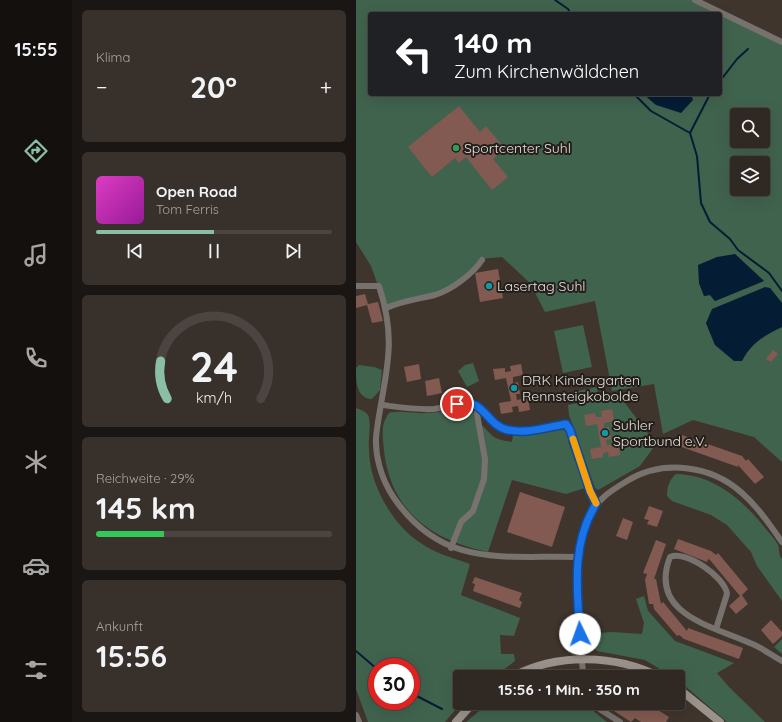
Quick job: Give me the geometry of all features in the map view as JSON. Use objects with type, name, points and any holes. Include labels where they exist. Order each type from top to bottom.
[{"type":"street","points":[[695,0],[720,12]]},
{"type":"street","points":[[722,13],[782,42]]},
{"type":"street","points":[[386,308],[436,294],[448,289],[468,275],[482,260]]},
{"type":"street","points":[[356,286],[379,286],[386,308],[390,352],[382,404],[376,430],[376,447],[383,477],[390,492],[412,521],[432,537],[451,548],[477,554],[494,556],[577,557]]},
{"type":"street","points":[[382,404],[434,409],[465,402],[478,406],[496,425],[507,430],[521,431],[566,424],[570,430],[590,491],[596,504]]},
{"type":"street","points":[[451,548],[461,522],[473,512],[484,479],[485,459],[476,414],[478,406]]},
{"type":"street","points":[[583,670],[576,584],[577,557],[587,522],[596,504],[602,498],[637,475],[671,467],[695,470],[723,480],[752,503],[782,542]]},
{"type":"street","points":[[716,629],[727,594],[726,589],[705,566],[678,556],[670,557],[665,581],[674,602],[687,616],[698,623],[752,644],[782,661]]},
{"type":"street","points":[[530,670],[556,662],[582,659],[622,663],[644,670]]},
{"type":"street","points":[[685,694],[720,722]]},
{"type":"street","points":[[456,722],[467,710]]},
{"type":"street","points":[[600,710],[620,722]]},
{"type":"street","points":[[356,715],[359,722]]},
{"type":"green space","points":[[356,0],[695,0],[720,12],[368,12],[368,96],[722,96],[722,13],[782,42],[782,303],[770,288],[709,318],[706,323],[715,345],[742,361],[754,344],[769,333],[782,327],[782,462],[754,437],[693,420],[663,434],[654,384],[612,391],[595,301],[545,312],[530,283],[502,257],[480,259],[479,264],[448,289],[386,308],[371,266],[356,242]],"holes":[[[735,254],[764,281],[715,301],[710,295],[704,296],[699,283]]]},
{"type":"green space","points":[[583,325],[592,367],[563,373],[554,331]]},
{"type":"green space","points":[[473,363],[479,381],[467,387],[458,371],[465,365]]},
{"type":"green space","points":[[359,365],[374,367],[382,370],[380,390],[372,399],[363,396],[358,388],[356,368]]},
{"type":"green space","points":[[597,387],[598,396],[570,401],[569,393]]},
{"type":"green space","points":[[618,394],[656,444],[640,466],[598,490],[595,488],[569,415],[568,405]]},
{"type":"green space","points":[[472,406],[476,423],[500,440],[512,442],[513,435],[557,428],[569,432],[571,440],[568,441],[575,461],[578,460],[585,488],[566,494],[512,480],[488,552],[449,540],[432,531],[418,520],[405,507],[395,491],[388,472],[384,451],[383,426],[389,413],[432,413]]},
{"type":"green space","points":[[356,408],[368,416],[370,422],[370,462],[373,475],[377,488],[399,524],[425,546],[444,555],[470,564],[461,595],[520,618],[514,636],[500,635],[501,654],[514,654],[515,661],[503,670],[453,670],[453,710],[455,710],[445,722],[368,722],[356,689]]},
{"type":"green space","points":[[676,474],[690,475],[703,479],[726,490],[747,507],[772,536],[778,545],[782,559],[782,601],[757,566],[751,552],[727,525],[711,515],[672,501],[667,496],[669,484]]},
{"type":"green space","points":[[644,596],[648,611],[675,641],[734,663],[717,673],[729,687],[765,722],[727,722],[685,686],[685,670],[661,670],[645,660],[597,651],[586,638],[585,634],[612,632],[642,634],[644,623],[636,599]]},
{"type":"green space","points":[[782,639],[782,654],[774,647]]},
{"type":"green space","points":[[481,710],[592,710],[607,722],[466,722]]},
{"type":"water","points":[[645,96],[692,96],[693,100],[681,113],[656,105]]},
{"type":"water","points":[[735,254],[764,281],[715,301],[710,295],[704,296],[699,283],[698,265],[717,257]]},
{"type":"water","points":[[765,287],[770,288],[782,303],[782,327],[770,333],[754,345],[742,361],[734,361],[715,345],[706,323],[712,309]]},
{"type":"building","name":"Sportcenter Suhl","points":[[459,106],[480,132],[486,126],[505,149],[493,159],[508,177],[492,190],[466,157],[459,163],[455,158],[432,177],[408,147]]},
{"type":"building","name":"Lasertag Suhl","points":[[498,269],[503,298],[480,302],[475,273]]},
{"type":"building","points":[[365,294],[368,304],[378,302],[383,321],[372,323],[367,305],[356,308],[356,296]]},
{"type":"building","points":[[773,350],[778,354],[771,362],[766,359]]},
{"type":"building","points":[[419,364],[421,379],[407,382],[404,367]]},
{"type":"building","name":"DRK Kindergarten Rennsteigkobolde","points":[[521,364],[523,375],[513,377],[513,383],[518,382],[520,394],[516,394],[517,400],[528,398],[530,410],[519,412],[518,406],[512,407],[513,412],[501,414],[499,403],[511,401],[506,378],[495,380],[493,369],[505,368],[505,372],[511,371],[510,366]]},
{"type":"building","points":[[439,378],[442,393],[427,396],[425,381]]},
{"type":"building","name":"Suhler Sportbund e.V.","points":[[612,409],[614,421],[604,423],[604,428],[609,427],[611,439],[606,440],[607,445],[618,443],[620,455],[609,457],[608,452],[603,453],[603,457],[592,459],[590,449],[601,447],[597,424],[586,426],[584,415],[595,413],[596,417],[602,417],[601,411]]},
{"type":"building","points":[[679,434],[742,456],[746,461],[748,459],[764,477],[755,484],[738,465],[738,467],[676,445]]},
{"type":"building","points":[[520,492],[565,507],[552,547],[507,532]]},
{"type":"building","points":[[649,506],[663,511],[657,527],[647,524],[649,520],[644,519]]},
{"type":"building","points":[[623,518],[633,522],[627,540],[616,536]]},
{"type":"building","points":[[678,539],[711,551],[716,555],[718,553],[748,589],[742,595],[748,604],[736,614],[729,606],[740,596],[710,560],[708,559],[707,562],[674,549]]},
{"type":"building","points":[[656,540],[666,544],[654,579],[656,579],[661,604],[663,602],[687,631],[688,628],[743,648],[739,659],[684,639],[679,635],[677,636],[654,609],[653,604],[649,604],[645,580],[647,574],[643,573]]},
{"type":"building","points":[[475,577],[522,593],[519,600],[522,602],[520,608],[473,591],[475,584],[472,583]]},
{"type":"building","points":[[771,620],[782,632],[782,636],[773,644],[761,630]]},
{"type":"building","points":[[658,710],[669,717],[666,722],[641,722],[635,718],[631,722],[614,711]]},
{"type":"waterway","points":[[555,0],[570,12]]},
{"type":"waterway","points":[[722,78],[737,59],[748,49]]},
{"type":"waterway","points":[[636,96],[651,111],[690,133],[697,156],[701,203],[710,222],[730,239],[738,250],[769,273],[782,291]]},
{"type":"waterway","points":[[690,133],[709,96]]},
{"type":"waterway","points":[[356,651],[368,661]]},
{"type":"waterway","points":[[420,698],[442,709]]},
{"type":"slow traffic","points":[[573,439],[590,491],[596,503]]},
{"type":"place","name":"Sportcenter Suhl","points":[[456,148]]},
{"type":"place","name":"Lasertag Suhl","points":[[489,286]]},
{"type":"place","name":"DRK Kindergarten Rennsteigkobolde","points":[[514,388]]},
{"type":"place","name":"Suhler Sportbund e.V.","points":[[605,433]]},
{"type":"route","points":[[457,404],[465,402],[478,406],[496,425],[507,430],[534,430],[566,424],[570,430],[590,491],[596,504],[592,510],[577,557],[576,584],[580,634]]}]
